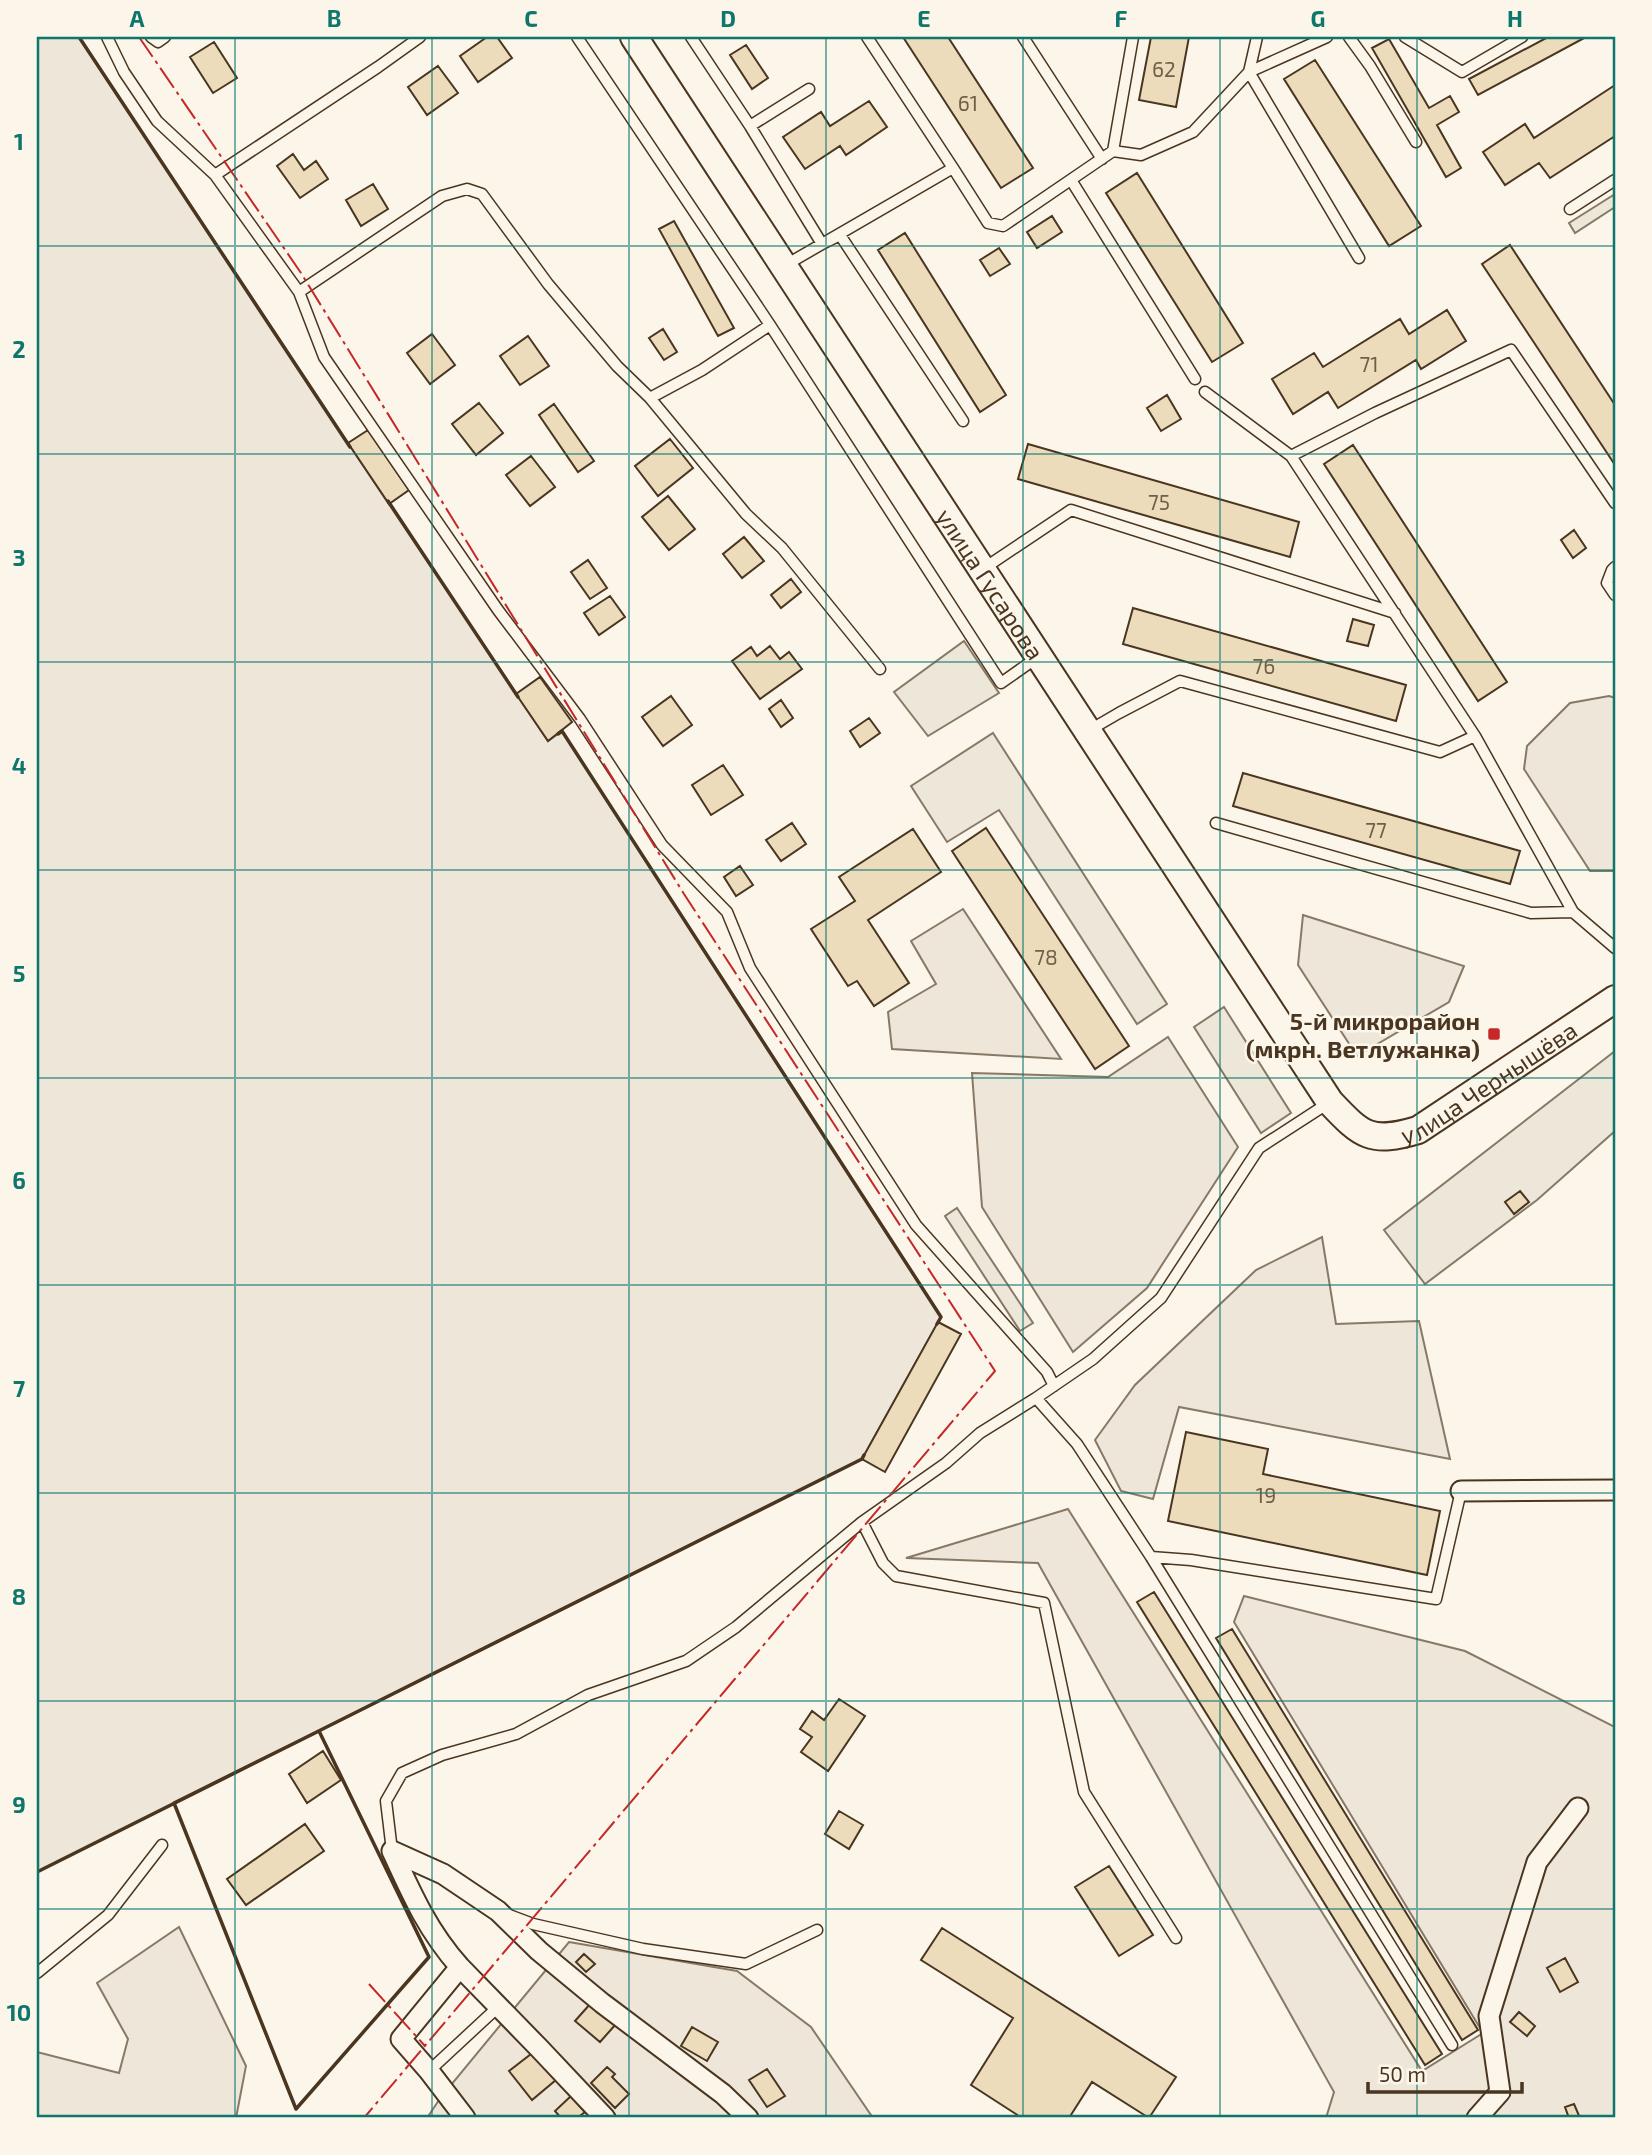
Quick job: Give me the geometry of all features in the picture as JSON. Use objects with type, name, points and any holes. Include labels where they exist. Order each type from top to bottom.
[{"type":"street","name":"улица Гусарова","points":[[634,37],[1330,1102],[1354,1127]]},
{"type":"street","name":"улица Чернышёва","points":[[1354,1127],[1376,1137],[1394,1138],[1418,1130],[1615,999]]},
{"type":"street","points":[[1461,1491],[1615,1490]]},
{"type":"street","points":[[1478,2118],[1500,2092],[1489,2016],[1537,1862],[1578,1808]]},
{"type":"street","points":[[392,1851],[443,1874],[498,1911],[539,1951],[602,2003],[723,2094],[748,2118]]},
{"type":"street","points":[[392,1851],[418,1909],[445,1950],[605,2118]]},
{"type":"street","points":[[460,1967],[401,2039],[465,2118]]},
{"type":"lane","points":[[107,37],[124,72],[157,121],[215,174],[299,292],[324,357],[499,610],[580,719],[662,845],[727,912],[750,968],[916,1225],[1046,1372],[1054,1386]]},
{"type":"lane","points":[[151,37],[158,42],[165,37]]},
{"type":"lane","points":[[215,174],[420,37]]},
{"type":"lane","points":[[577,37],[770,325],[1001,683],[1038,657]]},
{"type":"lane","points":[[691,37],[751,126],[822,244]]},
{"type":"lane","points":[[867,37],[988,223],[1003,226],[1113,151],[1133,37]]},
{"type":"lane","points":[[1023,37],[1102,159]]},
{"type":"lane","points":[[1257,37],[1249,72],[1359,258]]},
{"type":"lane","points":[[1113,151],[1141,155],[1193,132],[1249,72],[1327,37]]},
{"type":"lane","points":[[1349,37],[1370,66],[1416,142]]},
{"type":"lane","points":[[1405,37],[1462,72],[1522,37]]},
{"type":"lane","points":[[751,126],[809,89]]},
{"type":"lane","points":[[783,266],[953,168]]},
{"type":"lane","points":[[1071,180],[1195,379]]},
{"type":"lane","points":[[1570,209],[1615,180]]},
{"type":"lane","points":[[299,292],[442,195],[467,189],[482,194],[548,284],[617,366],[650,398],[746,514],[782,548],[880,669]]},
{"type":"lane","points":[[839,235],[963,421]]},
{"type":"lane","points":[[650,398],[702,370],[770,325]]},
{"type":"lane","points":[[1291,456],[1375,413],[1511,350],[1615,503]]},
{"type":"lane","points":[[1205,393],[1291,456],[1475,736],[1573,912],[1615,948]]},
{"type":"lane","points":[[983,569],[1071,510],[1395,613]]},
{"type":"lane","points":[[1615,567],[1607,583],[1615,595]]},
{"type":"lane","points":[[1087,732],[1181,681],[1440,752],[1475,736]]},
{"type":"lane","points":[[1216,823],[1531,912],[1573,912]]},
{"type":"lane","points":[[392,1851],[386,1801],[402,1773],[442,1755],[516,1734],[588,1695],[686,1661],[736,1628],[862,1522],[938,1469],[980,1433],[1093,1359],[1161,1298],[1259,1148],[1330,1102]]},
{"type":"lane","points":[[1036,1398],[1077,1444],[1151,1557],[1452,2045]]},
{"type":"lane","points":[[1151,1557],[1191,1560],[1436,1599],[1461,1491]]},
{"type":"lane","points":[[862,1522],[883,1563],[896,1576],[1044,1603],[1084,1792],[1176,1938]]},
{"type":"lane","points":[[37,1973],[108,1915],[162,1845]]},
{"type":"lane","points":[[498,1911],[533,1924],[643,1949],[746,1964],[817,1930]]},
{"type":"lane","points":[[429,2071],[498,2007]]},
{"type":"shaded area","points":[[37,37],[79,37],[548,741],[562,731],[941,1317],[862,1459],[37,1872]]},
{"type":"shaded area","points":[[1615,194],[1615,207],[1575,233],[1569,223]]},
{"type":"shaded area","points":[[964,641],[999,693],[928,736],[894,692]]},
{"type":"shaded area","points":[[1609,696],[1615,698],[1615,871],[1590,871],[1524,769],[1527,746],[1570,703]]},
{"type":"shaded area","points":[[993,733],[1167,1004],[1137,1024],[999,810],[947,842],[911,786]]},
{"type":"shaded area","points":[[963,909],[1061,1059],[892,1049],[888,1012],[936,984],[911,941]]},
{"type":"shaded area","points":[[1303,915],[1464,966],[1449,1002],[1357,1056],[1298,965]]},
{"type":"shaded area","points":[[1224,1007],[1291,1113],[1261,1133],[1194,1027]]},
{"type":"shaded area","points":[[1168,1037],[1238,1147],[1147,1288],[1073,1352],[982,1207],[972,1073],[1108,1077]]},
{"type":"shaded area","points":[[1615,1051],[1615,1131],[1537,1200],[1425,1284],[1384,1230]]},
{"type":"shaded area","points":[[957,1208],[1033,1323],[1020,1331],[945,1216]]},
{"type":"shaded area","points":[[1322,1237],[1336,1324],[1419,1321],[1450,1459],[1179,1407],[1153,1499],[1121,1491],[1095,1440],[1135,1385],[1256,1270]]},
{"type":"shaded area","points":[[1068,1509],[1422,2071],[1483,2033],[1234,1622],[1244,1596],[1465,1651],[1615,1727],[1615,2118],[1326,2118],[1334,2092],[1038,1563],[906,1558]]},
{"type":"shaded area","points":[[179,1927],[246,2066],[236,2118],[37,2118],[37,2052],[119,2073],[128,2039],[97,1983]]},
{"type":"shaded area","points":[[569,1942],[737,1971],[811,2027],[873,2118],[427,2118],[441,2097]]},
{"type":"building","points":[[487,37],[497,37],[512,58],[478,82],[460,56]]},
{"type":"building","points":[[903,37],[948,37],[1033,168],[1001,188]]},
{"type":"building","points":[[1151,37],[1189,37],[1176,107],[1139,100]]},
{"type":"building","points":[[1548,37],[1586,37],[1478,95],[1469,79]]},
{"type":"building","points":[[1389,39],[1429,108],[1450,96],[1459,112],[1437,125],[1461,168],[1446,177],[1372,48]]},
{"type":"building","points":[[214,42],[237,78],[213,93],[190,57]]},
{"type":"building","points":[[746,45],[768,78],[752,89],[730,55]]},
{"type":"building","points":[[1315,60],[1421,226],[1389,246],[1284,79]]},
{"type":"building","points":[[438,66],[458,93],[427,115],[408,87]]},
{"type":"building","points":[[1615,85],[1615,136],[1550,178],[1539,163],[1505,185],[1483,152],[1525,124],[1534,138]]},
{"type":"building","points":[[869,101],[887,127],[846,155],[840,146],[805,169],[783,137],[821,112],[830,126]]},
{"type":"building","points":[[293,154],[304,170],[316,161],[328,179],[300,198],[277,166]]},
{"type":"building","points":[[1137,173],[1243,343],[1212,362],[1106,193]]},
{"type":"building","points":[[373,184],[388,209],[361,226],[346,200]]},
{"type":"building","points":[[1052,216],[1062,232],[1037,248],[1027,232]]},
{"type":"building","points":[[674,221],[734,328],[718,336],[659,229]]},
{"type":"building","points":[[905,233],[1006,395],[980,412],[878,250]]},
{"type":"building","points":[[1510,245],[1615,405],[1615,465],[1482,264]]},
{"type":"building","points":[[999,248],[1010,264],[990,276],[980,260]]},
{"type":"building","points":[[1447,310],[1466,341],[1421,369],[1416,360],[1338,408],[1328,392],[1293,414],[1272,379],[1314,353],[1323,367],[1400,319],[1409,334]]},
{"type":"building","points":[[663,329],[677,352],[664,360],[649,338]]},
{"type":"building","points":[[432,334],[455,365],[430,384],[407,353]]},
{"type":"building","points":[[528,336],[549,366],[520,385],[500,356]]},
{"type":"building","points":[[1167,395],[1181,419],[1161,431],[1147,408]]},
{"type":"building","points":[[479,403],[503,433],[476,455],[452,424]]},
{"type":"building","points":[[554,404],[594,461],[578,472],[539,415]]},
{"type":"building","points":[[368,430],[409,490],[389,504],[348,443]]},
{"type":"building","points":[[670,439],[693,468],[658,496],[635,466]]},
{"type":"building","points":[[1028,444],[1299,522],[1290,557],[1018,479]]},
{"type":"building","points":[[1353,445],[1507,682],[1478,701],[1324,464]]},
{"type":"building","points":[[531,456],[555,487],[530,506],[506,475]]},
{"type":"building","points":[[668,496],[695,529],[669,550],[642,517]]},
{"type":"building","points":[[1574,530],[1586,548],[1573,558],[1561,540]]},
{"type":"building","points":[[744,537],[764,561],[742,578],[723,554]]},
{"type":"building","points":[[588,560],[607,588],[590,599],[571,572]]},
{"type":"building","points":[[791,579],[801,592],[781,608],[771,595]]},
{"type":"building","points":[[610,596],[625,617],[599,635],[584,613]]},
{"type":"building","points":[[1133,608],[1406,685],[1396,721],[1123,644]]},
{"type":"building","points":[[1353,619],[1374,625],[1368,646],[1347,641]]},
{"type":"building","points":[[770,646],[780,659],[789,652],[802,669],[760,699],[732,661],[751,647],[757,656]]},
{"type":"building","points":[[540,677],[572,722],[548,741],[516,694]]},
{"type":"building","points":[[671,696],[692,725],[663,746],[642,717]]},
{"type":"building","points":[[781,700],[793,718],[781,727],[769,709]]},
{"type":"building","points":[[869,718],[880,733],[860,747],[850,731]]},
{"type":"building","points":[[723,765],[743,795],[711,815],[692,785]]},
{"type":"building","points":[[1243,773],[1520,851],[1510,884],[1233,806]]},
{"type":"building","points":[[792,823],[806,844],[781,861],[766,840]]},
{"type":"building","points":[[986,828],[1129,1046],[1095,1069],[952,851]]},
{"type":"building","points":[[913,829],[941,872],[868,920],[909,983],[874,1006],[857,981],[848,986],[811,929],[855,901],[839,877]]},
{"type":"building","points":[[740,866],[753,885],[736,896],[724,877]]},
{"type":"building","points":[[1520,1191],[1529,1202],[1514,1214],[1505,1202]]},
{"type":"building","points":[[938,1322],[961,1334],[885,1472],[862,1459]]},
{"type":"building","points":[[1186,1432],[1268,1449],[1263,1474],[1440,1511],[1427,1575],[1168,1521]]},
{"type":"building","points":[[1154,1592],[1442,2054],[1425,2065],[1137,1602]]},
{"type":"building","points":[[1232,1629],[1478,2030],[1462,2040],[1216,1638]]},
{"type":"building","points":[[839,1699],[865,1716],[828,1771],[801,1752],[812,1737],[800,1729],[812,1711],[824,1720]]},
{"type":"building","points":[[323,1751],[341,1780],[307,1803],[289,1774]]},
{"type":"building","points":[[839,1811],[863,1825],[849,1849],[825,1834]]},
{"type":"building","points":[[305,1824],[324,1851],[246,1905],[227,1879]]},
{"type":"building","points":[[1109,1866],[1153,1935],[1119,1956],[1075,1887]]},
{"type":"building","points":[[942,1928],[1176,2077],[1149,2118],[1092,2082],[1069,2118],[1022,2118],[971,2085],[1013,2018],[921,1960]]},
{"type":"building","points":[[584,1954],[595,1964],[586,1972],[576,1962]]},
{"type":"building","points":[[1565,1958],[1578,1982],[1560,1992],[1547,1968]]},
{"type":"building","points":[[591,2003],[616,2024],[600,2042],[575,2021]]},
{"type":"building","points":[[1519,2012],[1535,2026],[1527,2036],[1510,2022]]},
{"type":"building","points":[[692,2027],[718,2042],[707,2061],[681,2046]]},
{"type":"building","points":[[535,2051],[557,2079],[532,2100],[509,2071]]},
{"type":"building","points":[[607,2067],[615,2074],[612,2077],[629,2094],[615,2108],[591,2083]]},
{"type":"building","points":[[767,2069],[785,2096],[767,2107],[749,2080]]},
{"type":"building","points":[[571,2096],[585,2112],[577,2118],[561,2118],[555,2111]]},
{"type":"building","points":[[1574,2104],[1580,2118],[1569,2118],[1565,2107]]},
{"type":"wall","points":[[79,37],[350,447]]},
{"type":"wall","points":[[388,501],[518,697]]},
{"type":"wall","points":[[558,734],[562,731],[941,1317],[937,1324]]},
{"type":"wall","points":[[37,1872],[862,1459],[864,1455]]},
{"type":"wall","points":[[319,1731],[429,1957],[296,2109],[174,1803],[319,1731]]},
{"type":"power","points":[[139,37],[301,273],[684,894],[995,1371],[364,2118]]},
{"type":"power","points":[[369,1984],[425,2046]]},
{"type":"place","name":"5-й микрорайон (мкрн. Ветлужанка)","points":[[1494,1034]]}]
